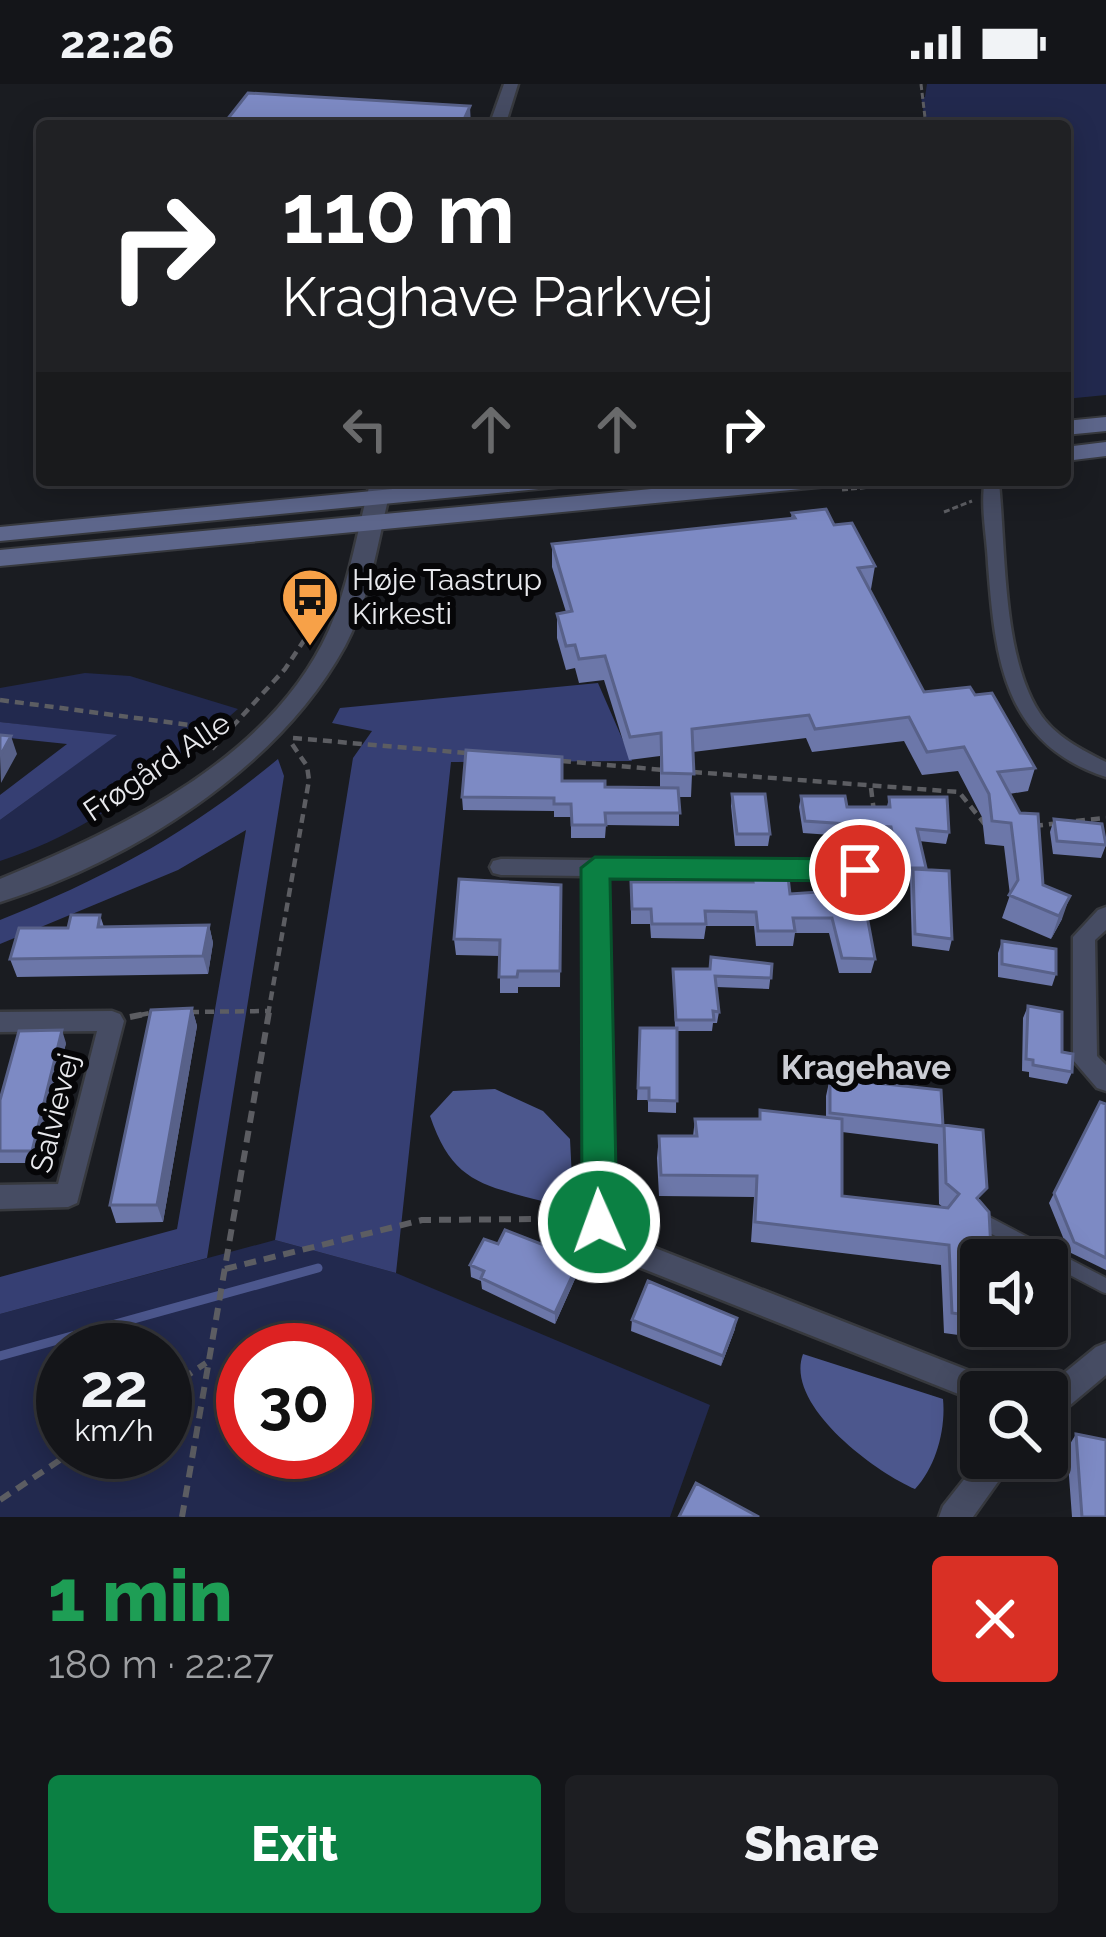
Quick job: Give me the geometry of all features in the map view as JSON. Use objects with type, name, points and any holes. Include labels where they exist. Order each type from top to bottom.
[{"type":"main road","points":[[1071,427],[1106,424]]},
{"type":"main road","points":[[1071,453],[1106,449]]},
{"type":"main road","points":[[0,534],[440,486]]},
{"type":"main road","points":[[0,558],[763,486]]},
{"type":"street","points":[[498,120],[511,84]]},
{"type":"street","points":[[992,488],[1009,659],[1017,690],[1050,738],[1106,770]]},
{"type":"street","name":"Frøgård Alle","points":[[0,891],[127,833],[274,736],[335,643],[380,489]]},
{"type":"street","points":[[501,867],[882,870]]},
{"type":"street","points":[[593,1237],[599,1222],[595,868]]},
{"type":"street","points":[[1106,916],[1084,937],[1084,958],[1085,1060],[1106,1081]]},
{"type":"street","name":"Salvievej","points":[[0,1022],[112,1021],[68,1195],[0,1196]]},
{"type":"street","points":[[562,1224],[960,1381]]},
{"type":"street","points":[[1068,1389],[1106,1357]]},
{"type":"street","points":[[954,1517],[984,1479]]},
{"type":"lane","points":[[980,1220],[1106,1286]]},
{"type":"path","points":[[921,84],[925,120]]},
{"type":"path","points":[[944,512],[992,488]]},
{"type":"path","points":[[204,757],[285,669],[323,612]]},
{"type":"path","points":[[0,700],[274,736],[474,754]]},
{"type":"path","points":[[182,1517],[309,780],[307,766],[274,736]]},
{"type":"path","points":[[544,760],[959,792],[982,825],[991,829]]},
{"type":"path","points":[[871,788],[882,870]]},
{"type":"path","points":[[1024,827],[1106,818]]},
{"type":"path","points":[[112,1021],[152,1012],[268,1011]]},
{"type":"path","points":[[225,1269],[422,1220],[533,1218],[562,1224]]},
{"type":"path","points":[[192,1372],[206,1363]]},
{"type":"path","points":[[0,1500],[36,1476]]},
{"type":"shaded area","points":[[927,84],[1106,84],[1106,395],[1071,398],[1071,120],[925,120],[921,97],[925,97]]},
{"type":"shaded area","points":[[85,673],[130,676],[238,709],[127,797],[66,833],[0,861],[0,820],[115,736],[0,722],[0,688]]},
{"type":"shaded area","points":[[598,683],[632,761],[451,762],[396,1273],[275,1240],[353,758],[372,731],[332,723],[340,708]]},
{"type":"shaded area","points":[[0,722],[117,735],[0,820],[0,795],[67,744],[0,737]]},
{"type":"shaded area","points":[[278,759],[284,776],[207,1258],[0,1314],[0,1277],[177,1229],[246,830],[178,870],[0,944],[0,920],[146,851],[212,810]]},
{"type":"shaded area","points":[[495,1089],[543,1111],[570,1139],[572,1179],[542,1201],[471,1177],[439,1138],[430,1116],[453,1091]]},
{"type":"shaded area","points":[[275,1240],[396,1273],[710,1405],[670,1517],[0,1517],[0,1314]]},
{"type":"shaded area","points":[[803,1354],[943,1399],[938,1447],[915,1489],[857,1452],[820,1415],[801,1374]]},
{"type":"building","points":[[248,93],[470,106],[464,120],[227,120]]},
{"type":"building","points":[[826,509],[834,525],[852,523],[875,566],[858,568],[924,692],[970,687],[975,695],[992,693],[1035,768],[998,772],[1020,813],[1038,814],[1043,885],[1070,896],[1059,916],[1009,895],[1018,880],[1011,823],[992,821],[989,794],[964,747],[927,752],[909,717],[815,729],[809,715],[692,729],[694,774],[662,773],[661,733],[630,737],[605,656],[579,659],[575,645],[566,646],[557,614],[572,611],[552,544],[795,518],[792,513]]},
{"type":"building","points":[[0,735],[11,736],[0,756]]},
{"type":"building","points":[[466,750],[562,757],[562,781],[678,788],[680,813],[605,813],[606,825],[572,825],[571,804],[554,804],[554,798],[462,797]]},
{"type":"building","points":[[732,794],[765,794],[770,834],[737,834]]},
{"type":"building","points":[[801,796],[845,796],[847,807],[890,807],[889,797],[947,797],[949,832],[917,829],[926,868],[900,868],[891,827],[805,821]]},
{"type":"building","points":[[1054,819],[1102,824],[1106,845],[1057,841]]},
{"type":"building","points":[[913,869],[949,871],[952,939],[915,934]]},
{"type":"building","points":[[752,877],[788,877],[790,894],[862,889],[875,959],[842,958],[832,918],[793,918],[795,931],[758,931],[756,912],[705,911],[706,924],[652,924],[651,909],[632,909],[631,882],[753,882]]},
{"type":"building","points":[[459,879],[561,885],[560,971],[518,971],[517,977],[499,977],[500,940],[454,939]]},
{"type":"building","points":[[71,915],[100,915],[98,927],[209,925],[203,956],[10,959],[19,928],[68,928]]},
{"type":"building","points":[[1002,941],[1056,949],[1056,974],[1002,964]]},
{"type":"building","points":[[711,957],[772,964],[771,978],[715,976],[719,1012],[713,1011],[714,1020],[676,1020],[673,969],[710,969]]},
{"type":"building","points":[[1028,1006],[1062,1012],[1062,1052],[1073,1054],[1072,1072],[1033,1065],[1033,1060],[1026,1059]]},
{"type":"building","points":[[192,1008],[157,1205],[110,1205],[151,1010]]},
{"type":"building","points":[[640,1028],[677,1028],[677,1101],[649,1100],[649,1088],[638,1088]]},
{"type":"building","points":[[62,1030],[32,1151],[0,1151],[0,1100],[19,1031]]},
{"type":"building","points":[[830,1078],[941,1090],[943,1126],[830,1113]]},
{"type":"building","points":[[1100,1102],[1106,1104],[1106,1258],[1074,1242],[1054,1193]]},
{"type":"building","points":[[760,1110],[842,1119],[842,1196],[948,1208],[959,1194],[946,1183],[944,1125],[983,1130],[987,1188],[977,1198],[989,1212],[990,1239],[960,1239],[960,1314],[952,1313],[949,1245],[755,1222],[757,1176],[661,1175],[659,1136],[697,1136],[695,1119],[760,1119]]},
{"type":"building","points":[[505,1230],[580,1259],[555,1313],[481,1278],[484,1271],[470,1265],[484,1239],[498,1244]]},
{"type":"building","points":[[648,1281],[737,1318],[723,1356],[632,1320]]},
{"type":"building","points":[[1076,1434],[1106,1440],[1106,1517],[1082,1517]]},
{"type":"building","points":[[696,1483],[759,1517],[679,1517]]},
{"type":"waterway","points":[[0,1356],[318,1268]]},
{"type":"place","name":"Høje Taastrup Kirkesti","points":[[310,648]]},
{"type":"district","name":"Kragehave","points":[[866,1067]]},
{"type":"route","points":[[599,1222],[595,868],[860,870]]}]
